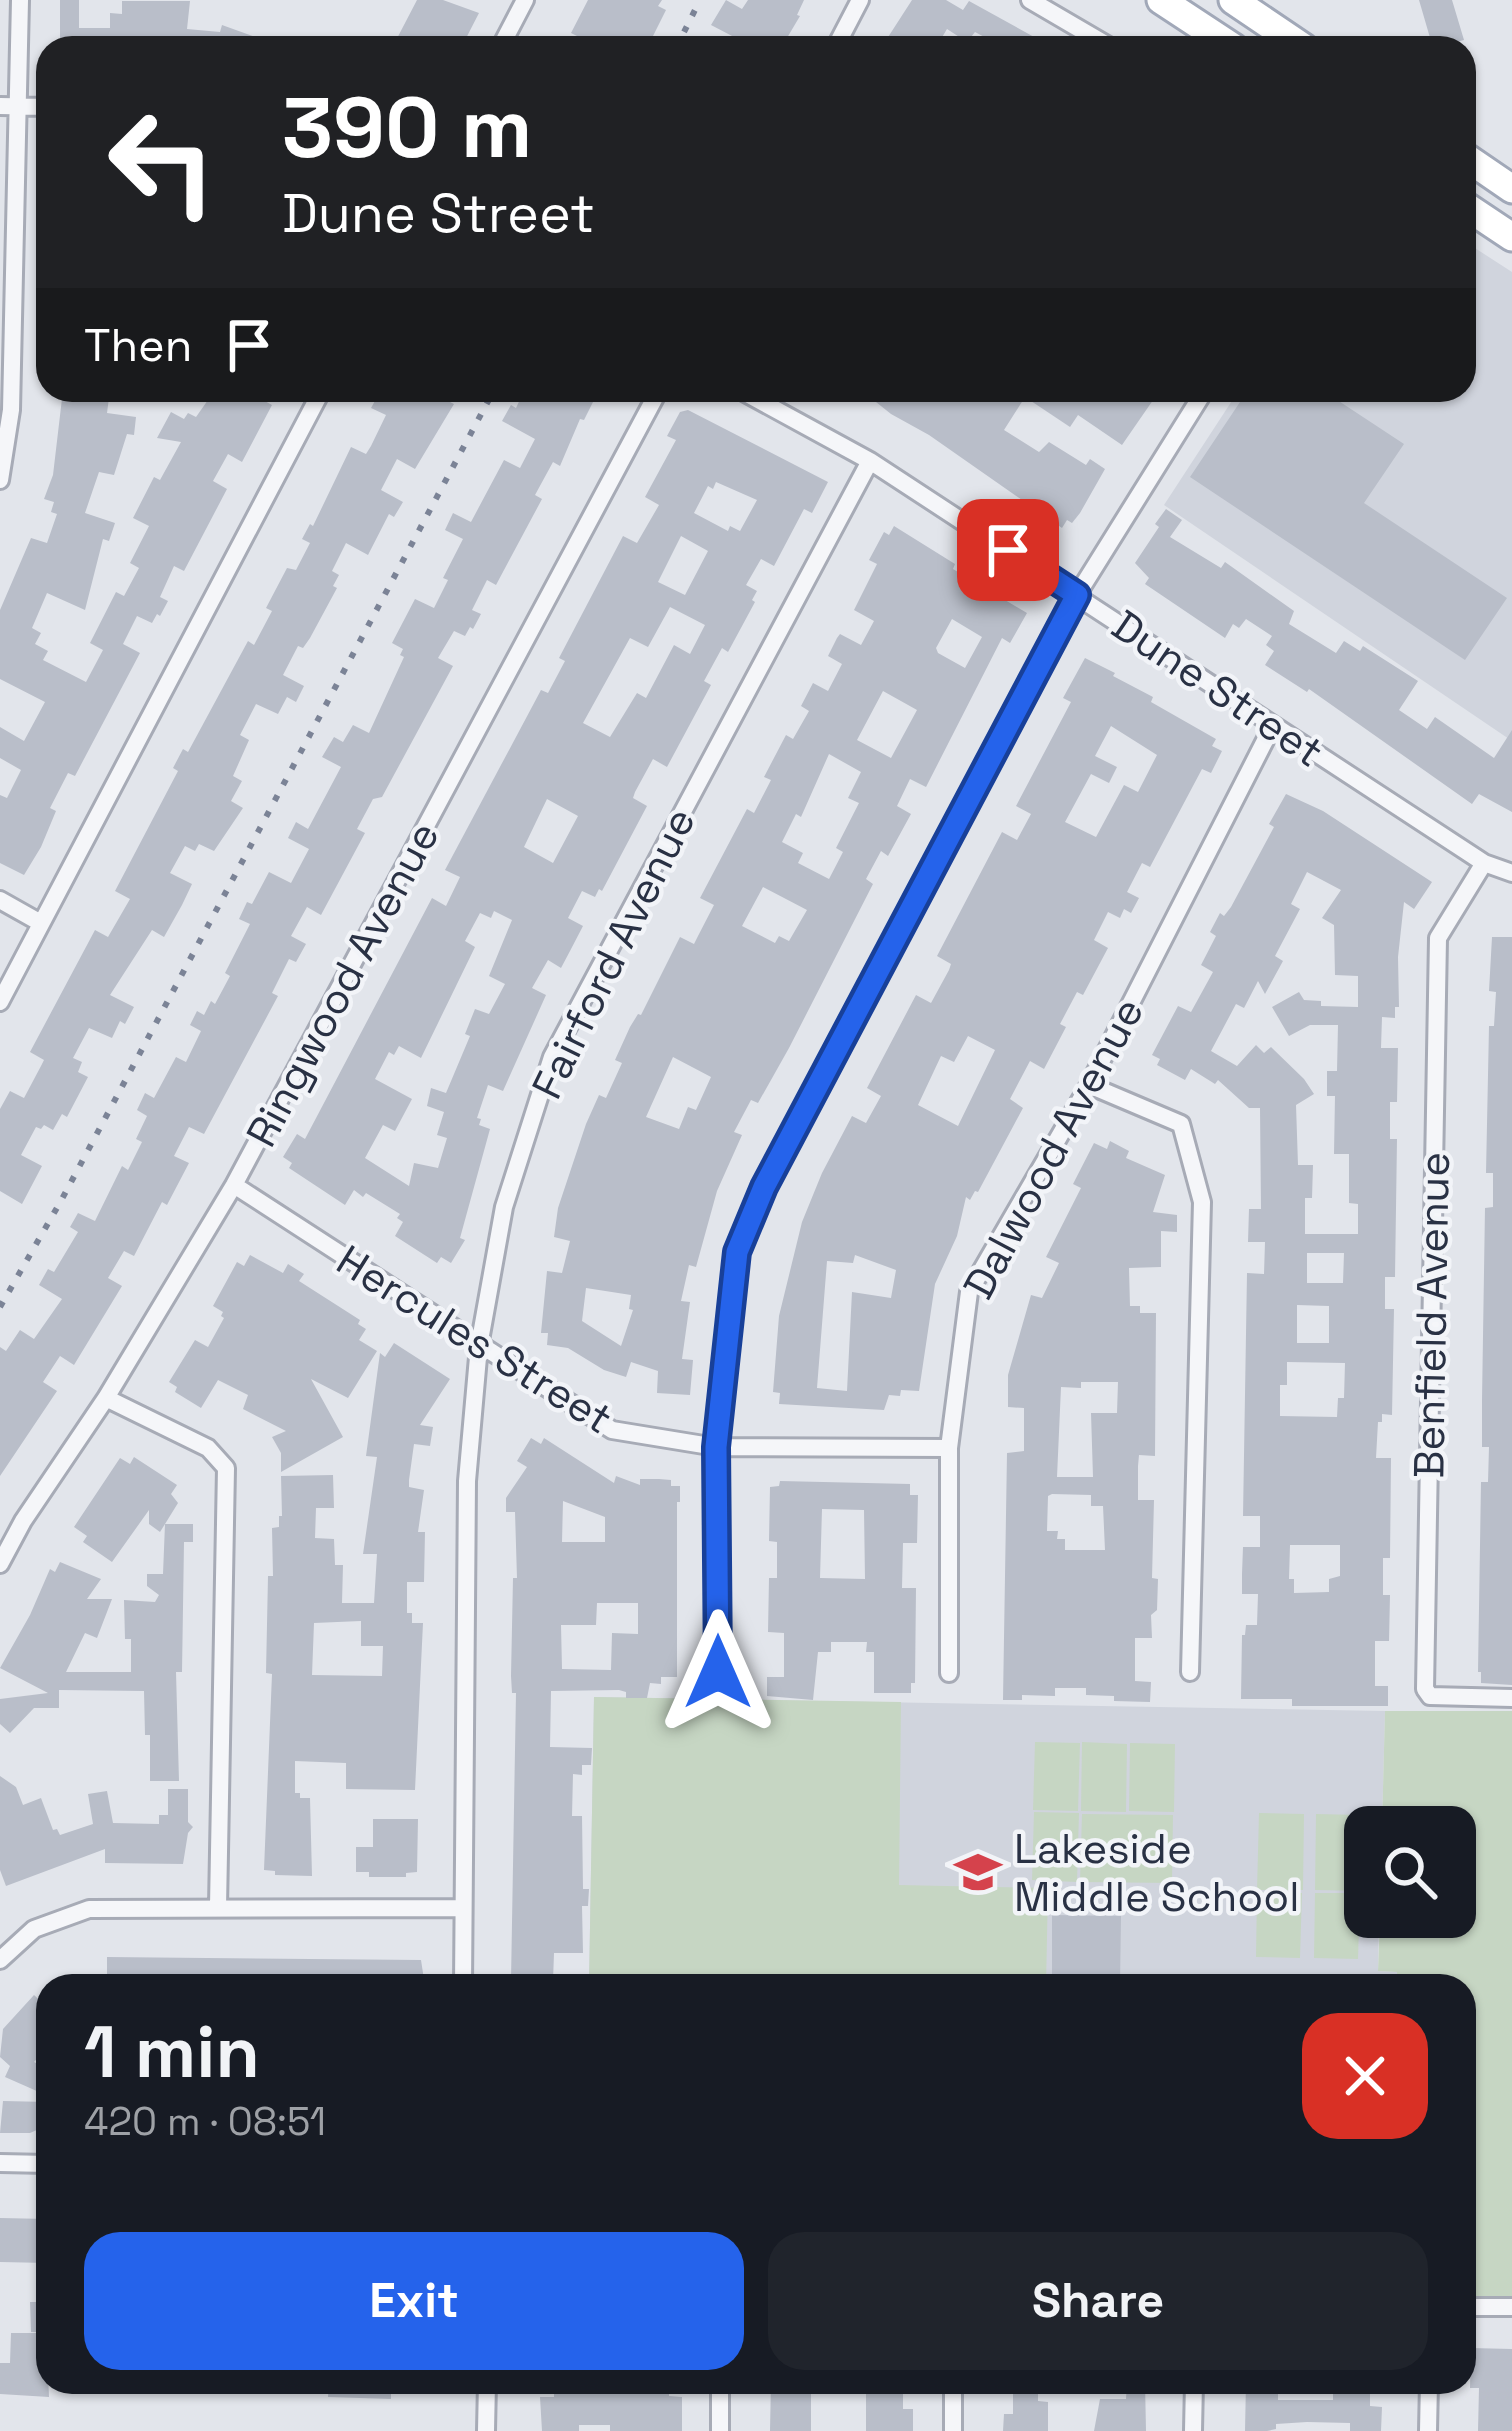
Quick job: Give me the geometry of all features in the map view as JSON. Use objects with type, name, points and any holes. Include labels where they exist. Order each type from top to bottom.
[{"type":"main road","points":[[1161,0],[1216,36]]},
{"type":"main road","points":[[1233,0],[1286,36]]},
{"type":"main road","points":[[1476,164],[1512,189]]},
{"type":"main road","points":[[1476,213],[1512,237]]},
{"type":"street","points":[[0,480],[11,410],[9,106],[20,0]]},
{"type":"street","points":[[506,36],[525,0]]},
{"type":"street","points":[[841,36],[860,0]]},
{"type":"street","points":[[1030,0],[1092,36]]},
{"type":"street","points":[[0,1002],[316,402]]},
{"type":"street","name":"Ringwood Avenue","points":[[0,1564],[234,1185],[653,402]]},
{"type":"street","name":"Dune Street","points":[[762,402],[870,460],[1484,863],[1512,873]]},
{"type":"street","points":[[718,1672],[716,1447],[737,1252],[764,1187],[1077,595],[1198,402]]},
{"type":"street","name":"Fairford Avenue","points":[[463,1974],[467,1480],[479,1346],[504,1207],[552,1057],[870,460]]},
{"type":"street","name":"Dalwood Avenue","points":[[949,1673],[949,1448],[969,1292],[1089,1084],[1273,725]]},
{"type":"street","name":"Benfield Avenue","points":[[1484,863],[1438,938],[1425,1689],[1430,1696],[1512,1698]]},
{"type":"street","points":[[0,900],[39,922]]},
{"type":"street","points":[[1089,1084],[1181,1124],[1202,1202],[1190,1672]]},
{"type":"street","name":"Hercules Street","points":[[234,1185],[612,1430],[716,1447],[949,1448]]},
{"type":"street","points":[[106,1398],[208,1448],[226,1468],[218,1907]]},
{"type":"street","points":[[0,1960],[34,1929],[89,1909],[463,1908]]},
{"type":"street","points":[[0,2163],[36,2164]]},
{"type":"street","points":[[1476,2306],[1512,2307]]},
{"type":"street","points":[[486,2431],[488,2394]]},
{"type":"street","points":[[720,2394],[720,2431]]},
{"type":"street","points":[[953,2394],[953,2431]]},
{"type":"street","points":[[1193,2431],[1194,2394]]},
{"type":"street","points":[[1428,2431],[1429,2394]]},
{"type":"shaded area","points":[[1476,249],[1512,272],[1512,741],[1164,505],[1231,402],[1476,402]]},
{"type":"shaded area","name":"Lakeside Middle School","points":[[594,1697],[1385,1711],[1383,1806],[1344,1806],[1344,1938],[1379,1938],[1378,1971],[1397,1974],[589,1974]]},
{"type":"green space","points":[[594,1697],[901,1702],[899,1885],[1048,1888],[1046,1974],[589,1974]]},
{"type":"green space","points":[[1385,1711],[1512,1711],[1512,2297],[1476,2297],[1476,1974],[1378,1971],[1379,1938],[1476,1938],[1476,1806],[1383,1806]]},
{"type":"green space","points":[[1035,1742],[1080,1743],[1078,1811],[1033,1810]]},
{"type":"green space","points":[[1082,1742],[1127,1744],[1126,1812],[1081,1811]]},
{"type":"green space","points":[[1130,1743],[1175,1744],[1174,1812],[1129,1811]]},
{"type":"green space","points":[[1034,1812],[1079,1813],[1077,1882],[1032,1880]]},
{"type":"green space","points":[[1259,1813],[1304,1814],[1303,1890],[1257,1890]]},
{"type":"green space","points":[[1082,1814],[1173,1815],[1172,1883],[1080,1882]]},
{"type":"green space","points":[[1316,1814],[1344,1815],[1344,1891],[1315,1890]]},
{"type":"green space","points":[[1257,1892],[1302,1893],[1300,1958],[1256,1957]]},
{"type":"green space","points":[[1315,1893],[1344,1893],[1344,1938],[1359,1938],[1358,1959],[1314,1958]]},
{"type":"building","points":[[60,0],[79,0],[79,28],[110,28],[110,13],[122,14],[122,1],[190,1],[187,29],[220,32],[222,25],[253,36],[60,36]]},
{"type":"building","points":[[417,0],[443,0],[479,13],[467,36],[398,36]]},
{"type":"building","points":[[588,0],[662,0],[658,6],[666,10],[653,36],[571,33]]},
{"type":"building","points":[[726,0],[742,9],[748,0],[804,0],[788,36],[732,36],[711,25]]},
{"type":"building","points":[[912,0],[946,0],[963,10],[969,1],[1032,36],[975,32],[958,36],[947,29],[943,36],[889,36]]},
{"type":"building","points":[[1419,0],[1452,0],[1463,36],[1430,36]]},
{"type":"building","points":[[62,402],[108,402],[107,413],[136,417],[134,435],[127,434],[114,475],[99,472],[85,513],[115,523],[109,541],[103,539],[85,610],[47,593],[32,628],[41,633],[35,644],[48,651],[43,660],[86,682],[103,650],[90,643],[116,592],[124,596],[139,568],[130,563],[149,526],[133,518],[154,477],[160,480],[181,442],[157,438],[171,412],[184,419],[188,413],[196,417],[207,402],[272,405],[242,462],[228,454],[213,481],[227,489],[184,571],[174,566],[160,597],[168,601],[160,616],[152,623],[137,616],[123,644],[140,653],[75,776],[68,773],[50,808],[56,811],[41,847],[24,875],[0,863],[0,795],[7,798],[21,770],[0,758],[0,727],[24,741],[45,702],[0,679],[0,610],[31,538],[47,543],[57,514],[51,512],[54,502],[44,499],[53,475]]},
{"type":"building","points":[[374,402],[454,404],[415,469],[397,459],[381,490],[403,502],[394,517],[389,514],[368,555],[346,543],[332,571],[339,575],[333,586],[337,588],[283,675],[304,686],[296,702],[287,697],[278,714],[256,704],[240,735],[249,740],[233,776],[242,781],[231,801],[243,808],[214,851],[199,844],[195,851],[185,846],[170,873],[192,884],[164,937],[152,930],[110,995],[134,1007],[125,1024],[120,1021],[112,1038],[89,1028],[73,1058],[82,1062],[78,1072],[88,1077],[67,1117],[62,1114],[53,1130],[36,1127],[21,1155],[42,1166],[22,1204],[0,1191],[0,1109],[10,1091],[24,1098],[44,1060],[30,1052],[95,930],[108,937],[130,899],[115,891],[178,771],[173,768],[183,749],[188,752],[248,641],[254,645],[287,568],[296,570],[310,543],[302,539],[351,447],[366,454],[371,446],[386,415],[371,408]]},
{"type":"building","points":[[519,402],[593,402],[584,420],[580,419],[560,466],[553,462],[535,495],[542,499],[496,585],[487,580],[472,610],[481,614],[473,629],[465,636],[454,631],[438,658],[453,666],[382,797],[373,799],[357,829],[365,833],[321,915],[307,907],[291,936],[306,944],[296,962],[289,959],[272,993],[278,996],[204,1134],[189,1127],[174,1156],[189,1163],[167,1205],[162,1202],[134,1256],[124,1251],[108,1278],[122,1286],[74,1365],[60,1356],[43,1382],[57,1391],[0,1476],[0,1347],[6,1351],[20,1330],[34,1339],[62,1299],[39,1285],[48,1269],[54,1272],[78,1232],[70,1227],[78,1213],[95,1221],[122,1166],[128,1170],[142,1142],[136,1139],[147,1116],[137,1110],[145,1093],[154,1098],[176,1057],[186,1062],[201,1031],[190,1025],[197,1011],[204,1015],[211,1001],[215,1004],[250,924],[239,919],[247,902],[252,904],[269,872],[291,883],[309,849],[288,838],[296,822],[308,829],[341,767],[322,757],[334,737],[343,742],[353,725],[369,733],[404,657],[400,655],[403,649],[392,643],[415,599],[434,608],[448,580],[443,578],[463,539],[445,530],[453,513],[471,522],[504,460],[520,468],[535,439],[502,421],[511,405],[516,408]]},
{"type":"building","points":[[876,402],[1022,402],[1004,430],[1039,452],[1049,442],[1086,465],[1090,459],[1105,469],[1080,513],[1062,528],[929,435]]},
{"type":"building","points":[[1032,402],[1152,402],[1122,445],[1078,415],[1070,427]]},
{"type":"building","points":[[1240,402],[1340,402],[1404,444],[1364,503],[1507,598],[1465,660],[1190,477]]},
{"type":"building","points":[[688,410],[828,482],[812,513],[804,509],[774,566],[761,559],[746,585],[757,591],[755,602],[728,652],[722,648],[704,681],[711,685],[667,767],[653,759],[635,792],[633,798],[647,806],[602,891],[595,897],[582,891],[568,918],[583,926],[561,968],[548,960],[532,988],[546,995],[503,1091],[488,1085],[477,1118],[479,1125],[490,1129],[460,1238],[465,1240],[451,1263],[441,1257],[437,1263],[395,1236],[403,1222],[397,1218],[400,1214],[354,1190],[345,1205],[289,1168],[292,1163],[283,1157],[297,1134],[305,1139],[432,898],[446,906],[460,877],[445,870],[541,690],[548,693],[565,661],[559,658],[623,536],[637,543],[659,505],[645,497],[676,440],[667,436],[680,412]],"holes":[[[716,482],[757,500],[740,531],[730,526],[728,531],[694,513],[708,486],[713,489]],[[681,536],[708,551],[685,595],[658,582]],[[670,607],[705,625],[690,654],[674,645],[646,698],[637,693],[610,737],[583,723],[630,638],[648,647]],[[547,799],[578,816],[553,863],[524,847]],[[494,911],[512,920],[489,976],[505,984],[489,1014],[475,1009],[465,1034],[470,1036],[446,1093],[431,1088],[427,1106],[444,1112],[437,1135],[447,1138],[438,1168],[414,1163],[409,1186],[365,1158],[383,1125],[395,1131],[412,1099],[375,1079],[389,1052],[394,1055],[399,1046],[421,1058],[475,947],[465,941],[480,913],[491,918]]]},
{"type":"building","points":[[1166,509],[1182,520],[1170,537],[1221,568],[1225,562],[1294,611],[1289,624],[1336,653],[1344,641],[1360,651],[1363,646],[1418,681],[1399,710],[1427,729],[1435,717],[1494,758],[1512,730],[1512,812],[1479,794],[1472,804],[1309,689],[1265,665],[1274,651],[1266,645],[1272,636],[1246,619],[1239,628],[1233,624],[1225,638],[1145,584],[1149,578],[1135,563]]},
{"type":"building","points":[[894,526],[955,564],[953,569],[1027,613],[1010,643],[1002,638],[926,787],[910,779],[897,806],[911,814],[888,856],[881,851],[866,879],[873,884],[789,1048],[758,1103],[751,1100],[734,1132],[742,1135],[717,1191],[696,1267],[689,1265],[681,1301],[690,1302],[682,1359],[693,1360],[690,1395],[657,1393],[658,1371],[631,1362],[626,1377],[568,1348],[547,1345],[548,1333],[541,1333],[547,1271],[562,1273],[570,1241],[554,1237],[558,1208],[586,1124],[599,1095],[606,1098],[622,1063],[615,1060],[630,1027],[641,1015],[680,937],[694,944],[714,905],[700,898],[747,809],[754,813],[771,780],[764,777],[786,735],[793,739],[809,711],[801,706],[813,683],[828,691],[842,664],[828,656],[837,638],[840,634],[861,645],[874,621],[854,610],[877,564],[869,560],[884,532],[889,535]],"holes":[[[952,619],[982,637],[965,668],[936,648]],[[883,691],[917,710],[891,758],[857,740]],[[829,754],[861,772],[848,798],[859,803],[836,848],[843,852],[829,879],[798,863],[803,853],[782,842],[796,814],[801,817]],[[763,887],[807,910],[789,941],[779,936],[775,943],[742,926]],[[673,1057],[711,1077],[696,1110],[688,1107],[679,1129],[646,1117]],[[586,1288],[631,1295],[629,1309],[633,1310],[621,1346],[582,1321]]]},
{"type":"building","points":[[1085,658],[1216,739],[1212,746],[1222,751],[1211,773],[1202,769],[1150,867],[1142,863],[1127,892],[1139,898],[1131,913],[1124,909],[1120,918],[1108,912],[1094,940],[1108,948],[1083,995],[1077,992],[1060,1024],[1066,1027],[1044,1069],[1030,1061],[1010,1099],[1023,1108],[978,1192],[970,1200],[966,1197],[957,1236],[935,1284],[919,1391],[889,1395],[884,1410],[779,1404],[780,1393],[773,1392],[779,1316],[802,1222],[852,1116],[866,1123],[881,1096],[867,1088],[916,995],[931,1003],[949,970],[951,964],[937,956],[1002,832],[1017,840],[1031,814],[1016,806],[1071,702],[1063,698]],"holes":[[[1111,726],[1157,755],[1138,792],[1124,785],[1096,837],[1065,822],[1091,774],[1109,783],[1117,767],[1095,756]],[[968,1036],[995,1050],[958,1126],[918,1105],[941,1056],[954,1062]],[[855,1255],[896,1270],[891,1298],[852,1292],[847,1391],[817,1388],[827,1261],[853,1263]]]},
{"type":"building","points":[[1286,794],[1323,811],[1432,882],[1414,909],[1404,902],[1399,1007],[1395,1007],[1395,1018],[1382,1017],[1381,1048],[1398,1048],[1397,1102],[1390,1102],[1390,1139],[1397,1139],[1395,1277],[1385,1277],[1385,1309],[1394,1309],[1392,1415],[1382,1414],[1378,1422],[1376,1458],[1391,1458],[1390,1558],[1383,1558],[1383,1595],[1390,1595],[1389,1641],[1375,1641],[1375,1686],[1388,1686],[1388,1706],[1292,1706],[1292,1699],[1241,1699],[1242,1635],[1246,1625],[1257,1625],[1258,1594],[1242,1594],[1243,1547],[1260,1547],[1260,1516],[1243,1516],[1247,1273],[1264,1274],[1265,1242],[1248,1242],[1249,1209],[1261,1209],[1260,1108],[1249,1108],[1218,1080],[1215,1084],[1191,1069],[1185,1080],[1157,1065],[1160,1059],[1152,1055],[1178,1006],[1191,1012],[1213,972],[1201,965],[1216,936],[1210,932],[1220,913],[1224,916],[1231,907],[1274,827],[1269,824]],"holes":[[[1307,872],[1341,890],[1322,918],[1334,925],[1335,975],[1358,976],[1358,1007],[1321,1006],[1321,1001],[1304,1000],[1299,992],[1272,1007],[1289,1036],[1310,1025],[1338,1025],[1337,1071],[1327,1071],[1327,1096],[1335,1096],[1334,1154],[1349,1154],[1349,1203],[1358,1204],[1358,1234],[1305,1234],[1305,1198],[1312,1198],[1313,1165],[1298,1165],[1296,1105],[1314,1094],[1304,1079],[1271,1047],[1264,1053],[1256,1045],[1237,1066],[1211,1051],[1236,1004],[1244,1008],[1258,981],[1265,994],[1283,961],[1275,956],[1300,909],[1291,904]],[[1307,1253],[1344,1253],[1343,1283],[1307,1283]],[[1297,1305],[1329,1306],[1329,1343],[1297,1343]],[[1287,1362],[1345,1363],[1344,1398],[1338,1398],[1337,1417],[1280,1416],[1280,1385],[1287,1385]],[[1290,1545],[1340,1545],[1340,1576],[1329,1579],[1329,1592],[1294,1593],[1294,1579],[1289,1579]]]},
{"type":"building","points":[[1492,937],[1512,937],[1512,1685],[1481,1683],[1478,1672],[1481,1482],[1488,1482],[1489,1447],[1482,1447],[1482,1401],[1485,1208],[1493,1207],[1493,1173],[1486,1173],[1489,1026],[1494,1026],[1496,992],[1489,991]]},
{"type":"building","points":[[1110,1141],[1129,1151],[1126,1158],[1165,1175],[1153,1212],[1177,1215],[1177,1232],[1161,1231],[1161,1267],[1129,1268],[1130,1306],[1140,1306],[1140,1313],[1156,1313],[1155,1456],[1139,1455],[1138,1500],[1154,1500],[1152,1578],[1158,1579],[1157,1610],[1151,1615],[1152,1638],[1135,1638],[1135,1681],[1151,1682],[1150,1702],[1086,1695],[1086,1688],[1055,1688],[1055,1696],[1003,1700],[1007,1453],[1024,1451],[1024,1408],[1008,1407],[1008,1375],[1031,1295],[1042,1298],[1059,1263],[1046,1257],[1081,1188],[1073,1184],[1094,1143],[1107,1149]],"holes":[[[1081,1382],[1118,1382],[1117,1413],[1091,1413],[1093,1477],[1057,1477],[1061,1387],[1081,1388]],[[1091,1495],[1091,1506],[1103,1506],[1105,1550],[1065,1550],[1065,1539],[1057,1539],[1058,1531],[1047,1531],[1048,1496]]]},
{"type":"building","points":[[250,1255],[283,1273],[288,1264],[304,1274],[299,1281],[360,1320],[358,1324],[366,1329],[359,1340],[377,1351],[348,1398],[311,1379],[343,1437],[281,1472],[281,1453],[272,1437],[286,1431],[243,1409],[248,1395],[218,1380],[201,1408],[175,1392],[177,1387],[169,1382],[195,1340],[208,1347],[224,1318],[213,1306],[237,1262],[244,1266]]},
{"type":"building","points":[[394,1343],[450,1379],[420,1425],[433,1427],[430,1446],[414,1444],[409,1480],[409,1487],[424,1490],[418,1532],[425,1532],[424,1582],[407,1582],[407,1613],[412,1613],[412,1623],[423,1623],[415,1790],[346,1789],[346,1763],[295,1761],[295,1793],[310,1798],[312,1876],[275,1875],[275,1871],[264,1870],[272,1674],[266,1673],[268,1576],[273,1576],[272,1528],[279,1527],[282,1516],[281,1476],[333,1475],[334,1508],[316,1508],[315,1538],[334,1539],[335,1565],[343,1565],[342,1603],[374,1603],[377,1554],[363,1554],[377,1457],[366,1456],[380,1353],[385,1357]],"holes":[[[361,1621],[361,1646],[383,1646],[382,1676],[312,1675],[314,1623]]]},
{"type":"building","points":[[531,1438],[541,1444],[544,1438],[614,1483],[616,1476],[640,1485],[640,1479],[659,1479],[680,1486],[677,1677],[650,1683],[647,1698],[626,1698],[626,1692],[619,1690],[551,1691],[550,1747],[592,1748],[591,1765],[582,1765],[582,1775],[573,1774],[572,1816],[582,1816],[583,1889],[589,1889],[588,1906],[582,1906],[583,1953],[554,1953],[553,1974],[511,1974],[516,1693],[512,1693],[511,1676],[513,1578],[517,1578],[515,1512],[506,1512],[506,1498],[527,1467],[517,1461]],"holes":[[[563,1501],[605,1517],[605,1542],[562,1542]],[[597,1603],[638,1603],[638,1634],[612,1633],[611,1670],[562,1669],[561,1625],[596,1625]]]},
{"type":"building","points":[[134,1457],[177,1485],[171,1494],[178,1503],[160,1532],[149,1524],[149,1510],[112,1562],[83,1542],[87,1536],[74,1527],[120,1458],[130,1464]]},
{"type":"building","points":[[780,1481],[910,1484],[910,1495],[918,1495],[917,1543],[903,1543],[902,1588],[916,1588],[911,1693],[874,1693],[874,1652],[866,1652],[867,1642],[831,1642],[831,1652],[818,1652],[813,1700],[767,1696],[767,1677],[784,1677],[784,1633],[768,1632],[769,1578],[777,1578],[777,1542],[769,1541],[770,1487],[779,1486]],"holes":[[[822,1509],[864,1510],[865,1579],[820,1578]]]},
{"type":"building","points":[[165,1524],[193,1524],[193,1542],[184,1542],[182,1672],[176,1672],[179,1781],[150,1781],[144,1691],[59,1690],[59,1708],[34,1708],[10,1733],[0,1724],[0,1699],[48,1693],[0,1668],[50,1569],[55,1572],[60,1562],[101,1579],[87,1599],[112,1599],[97,1638],[85,1633],[66,1672],[131,1672],[124,1600],[155,1602],[159,1595],[147,1586],[147,1574],[163,1574]]},
{"type":"building","points":[[0,1776],[16,1787],[23,1805],[41,1798],[53,1830],[60,1835],[93,1824],[88,1794],[107,1791],[113,1823],[159,1824],[159,1815],[168,1815],[168,1789],[188,1789],[188,1822],[193,1827],[183,1864],[105,1863],[105,1849],[6,1886],[0,1870]]},
{"type":"building","points":[[373,1819],[418,1819],[417,1872],[406,1873],[406,1877],[369,1877],[369,1872],[356,1872],[356,1847],[373,1847]]},
{"type":"building","points":[[1052,1915],[1121,1916],[1120,1974],[1052,1974]]},
{"type":"building","points":[[107,1957],[421,1960],[423,1974],[107,1974]]},
{"type":"building","points":[[36,1997],[36,2091],[5,2077],[10,2066],[0,2057],[3,2029]]},
{"type":"building","points":[[3,2101],[36,2102],[36,2130],[0,2133]]},
{"type":"building","points":[[0,2218],[36,2219],[36,2263],[0,2262]]},
{"type":"building","points":[[30,2302],[36,2302],[36,2332],[31,2332]]},
{"type":"building","points":[[11,2333],[36,2333],[36,2394],[49,2397],[0,2394],[0,2363],[10,2363]]},
{"type":"building","points":[[1476,2348],[1512,2349],[1512,2431],[1478,2431]]},
{"type":"building","points":[[328,2394],[391,2394],[391,2399]]},
{"type":"building","points":[[771,2394],[811,2394],[811,2431],[770,2431]]},
{"type":"building","points":[[866,2394],[903,2394],[903,2409],[913,2409],[913,2431],[866,2431]]},
{"type":"building","points":[[1013,2394],[1038,2394],[1038,2401],[1048,2402],[1048,2431],[1003,2431],[1004,2414],[1013,2414]]},
{"type":"building","points":[[1126,2394],[1145,2394],[1146,2431],[1094,2431],[1100,2399],[1126,2399]]},
{"type":"building","points":[[1246,2394],[1278,2394],[1278,2400],[1333,2400],[1333,2394],[1370,2394],[1370,2406],[1382,2407],[1381,2431],[1350,2431],[1350,2423],[1307,2422],[1245,2431]]},
{"type":"building","points":[[540,2397],[682,2397],[682,2431],[610,2431],[610,2425],[579,2425],[579,2431],[542,2431]]},
{"type":"railway","points":[[682,36],[700,0]]},
{"type":"railway","points":[[0,1307],[488,402]]},
{"type":"place","name":"Lakeside Middle School","points":[[978,1872]]},
{"type":"route","points":[[718,1672],[716,1447],[737,1252],[764,1187],[1077,595],[1008,550]]}]
